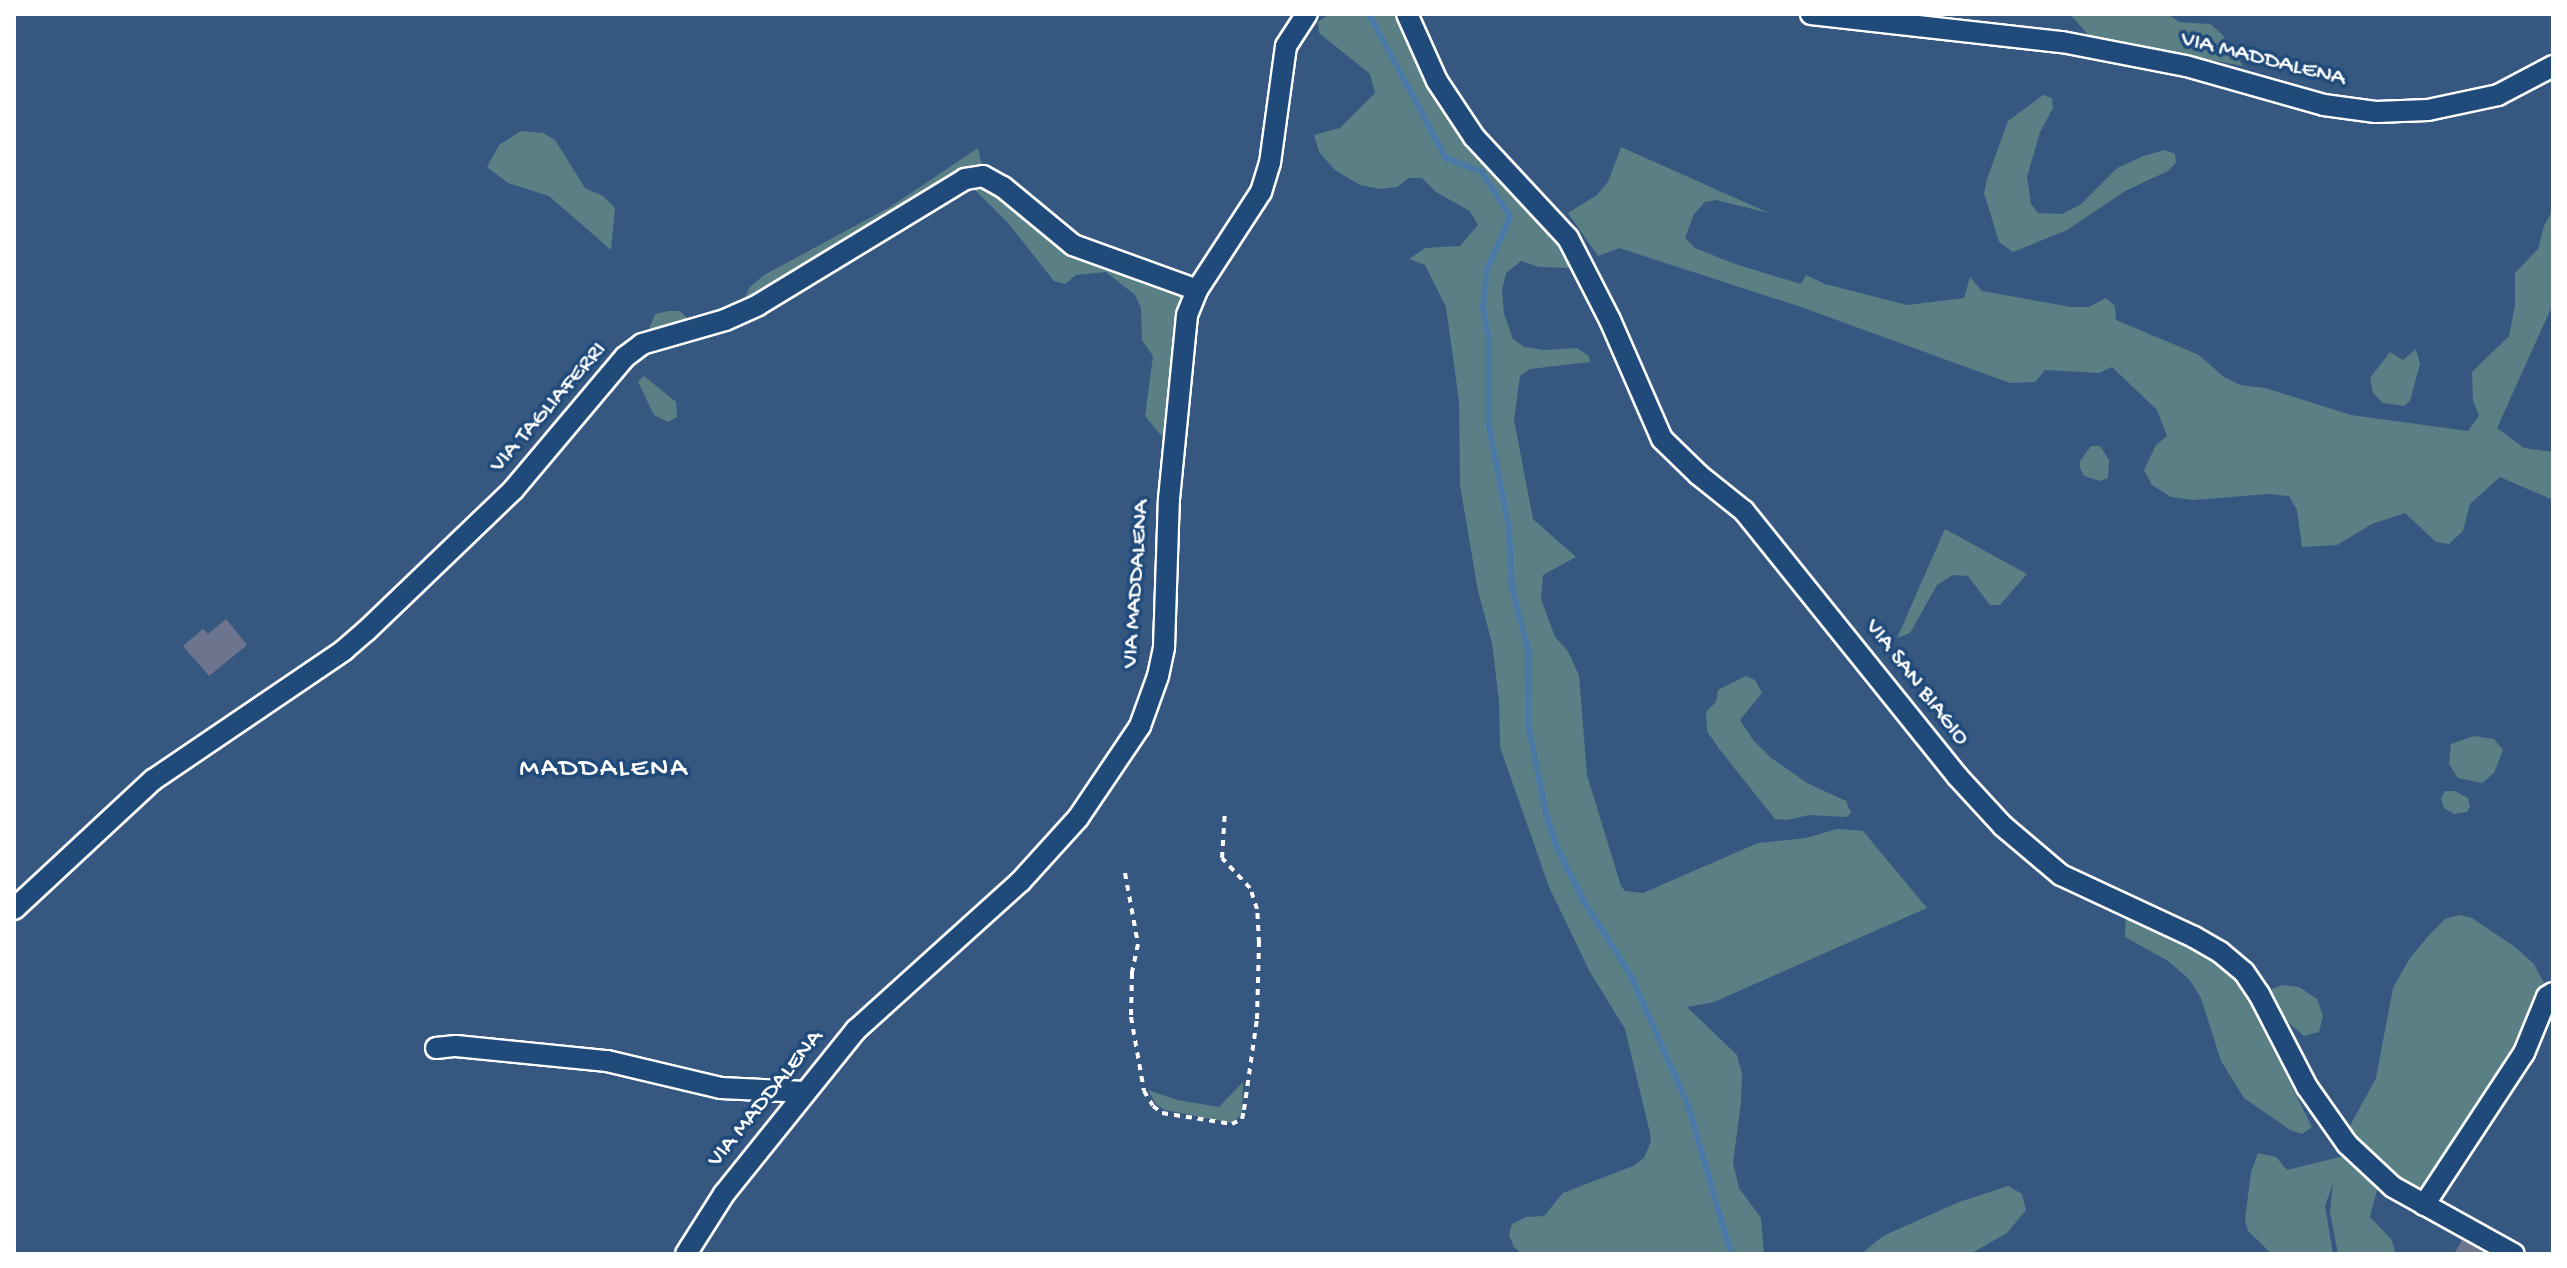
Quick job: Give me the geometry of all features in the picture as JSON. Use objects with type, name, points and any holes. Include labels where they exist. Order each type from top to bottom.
[{"type":"street","name":"VIA MADDALENA","points":[[686,1254],[724,1194],[856,1030],[891,995],[1020,882],[1078,818],[1140,726],[1158,676],[1164,647],[1177,397],[1187,315],[1197,290],[1261,192],[1270,163],[1286,46],[1307,14]]},
{"type":"street","name":"VIA SAN BIAGIO","points":[[1407,14],[1437,81],[1474,137],[1568,238],[1610,320],[1653,424],[1676,455],[1744,511],[1957,776],[2003,826],[2061,875],[2194,937],[2220,952],[2244,972],[2259,994],[2307,1087],[2347,1144],[2393,1187],[2514,1254]]},
{"type":"street","name":"VIA MADDALENA","points":[[1811,14],[2062,42],[2186,66],[2324,105],[2376,112],[2428,110],[2498,95],[2553,66]]},
{"type":"street","name":"VIA TAGLIAFERRI","points":[[14,909],[153,780],[344,650],[366,631],[513,490],[625,357],[642,344],[725,320],[758,305],[965,179],[983,176],[1003,187],[1073,245],[1197,290]]},
{"type":"street","points":[[2424,1205],[2524,1053],[2547,997],[2553,993]]},
{"type":"street","points":[[436,1048],[456,1046],[607,1061],[721,1088],[805,1092]]},
{"type":"path","points":[[1125,873],[1138,944],[1131,1017],[1144,1091],[1153,1106],[1162,1113],[1232,1124],[1242,1119],[1244,1110],[1257,1019],[1259,943],[1257,909],[1250,888],[1222,858],[1225,810]]},
{"type":"green space","points":[[1330,14],[1405,14],[1434,82],[1580,263],[1569,268],[1539,267],[1521,261],[1506,273],[1502,290],[1504,314],[1513,339],[1524,347],[1544,350],[1577,348],[1589,356],[1590,362],[1530,369],[1520,376],[1514,420],[1533,519],[1576,557],[1543,575],[1541,599],[1555,637],[1567,650],[1579,675],[1587,775],[1621,886],[1625,891],[1643,893],[1758,843],[1806,838],[1837,829],[1863,831],[1927,908],[1714,1002],[1687,1007],[1737,1055],[1742,1074],[1741,1102],[1733,1163],[1739,1188],[1761,1218],[1764,1254],[1522,1254],[1514,1247],[1509,1235],[1512,1224],[1526,1217],[1544,1216],[1563,1193],[1633,1166],[1644,1158],[1651,1141],[1625,1029],[1590,972],[1549,887],[1500,747],[1499,701],[1492,643],[1478,591],[1460,485],[1459,401],[1446,307],[1425,265],[1409,259],[1425,248],[1460,246],[1478,225],[1470,211],[1436,192],[1422,178],[1409,178],[1397,187],[1380,189],[1360,185],[1335,170],[1319,152],[1314,135],[1340,128],[1375,93],[1370,74],[1319,33],[1318,22]]},
{"type":"green space","points":[[2070,14],[2168,14],[2179,22],[2210,24],[2222,34],[2243,66],[2091,38]]},
{"type":"green space","points":[[2043,95],[2052,98],[2053,108],[2040,132],[2027,177],[2031,204],[2038,213],[2062,214],[2080,205],[2117,168],[2143,156],[2165,150],[2175,154],[2176,163],[2168,171],[2125,191],[2067,230],[2013,252],[1999,242],[1984,193],[2008,121]]},
{"type":"green space","points":[[521,131],[543,133],[555,140],[585,188],[603,196],[615,208],[611,250],[549,196],[508,183],[487,167],[499,145]]},
{"type":"green space","points":[[1621,147],[1769,213],[1716,200],[1705,202],[1694,214],[1685,238],[1695,248],[1735,264],[1801,284],[1806,275],[1825,284],[1907,305],[1964,298],[1970,277],[1982,291],[2071,307],[2089,307],[2106,298],[2115,306],[2116,320],[2199,355],[2224,377],[2240,385],[2265,388],[2351,415],[2468,431],[2479,416],[2473,400],[2472,372],[2509,336],[2515,305],[2515,273],[2538,249],[2544,226],[2553,209],[2553,304],[2497,428],[2524,448],[2553,452],[2553,500],[2500,477],[2470,504],[2463,531],[2449,544],[2436,542],[2405,513],[2372,524],[2337,545],[2302,547],[2297,510],[2289,496],[2268,494],[2193,500],[2171,497],[2152,485],[2144,470],[2156,445],[2167,436],[2157,410],[2112,367],[2099,373],[2045,370],[2035,382],[2010,383],[1801,307],[1619,248],[1598,256],[1568,213],[1597,195],[1608,182]]},
{"type":"green space","points":[[978,148],[981,162],[989,167],[970,169],[740,308],[750,287],[764,275],[890,207]]},
{"type":"green space","points":[[987,180],[1073,249],[1188,289],[1170,446],[1145,416],[1153,356],[1142,340],[1141,308],[1135,295],[1106,272],[1076,275],[1065,284],[1054,281],[1008,223],[971,186]]},
{"type":"green space","points":[[680,311],[692,323],[646,337],[655,314]]},
{"type":"green space","points":[[2416,349],[2420,364],[2410,401],[2404,406],[2383,403],[2373,393],[2370,378],[2390,352],[2403,360]]},
{"type":"green space","points":[[644,376],[676,402],[677,417],[668,422],[654,415],[638,382]]},
{"type":"green space","points":[[2091,446],[2100,446],[2109,460],[2108,478],[2100,481],[2084,476],[2080,461]]},
{"type":"green space","points":[[1945,529],[2027,574],[2000,605],[1990,605],[1968,576],[1953,575],[1937,585],[1910,633],[1897,638]]},
{"type":"green space","points":[[1746,676],[1755,680],[1762,693],[1740,720],[1753,740],[1770,757],[1807,783],[1846,801],[1851,813],[1846,817],[1809,815],[1775,819],[1720,750],[1707,731],[1706,712],[1716,702],[1718,690]]},
{"type":"green space","points":[[2474,736],[2494,739],[2503,750],[2494,773],[2482,783],[2458,778],[2449,764],[2451,744]]},
{"type":"green space","points":[[2445,791],[2455,791],[2468,798],[2470,807],[2467,812],[2454,814],[2444,808],[2441,798]]},
{"type":"green space","points":[[2126,912],[2190,942],[2222,965],[2244,991],[2312,1127],[2302,1134],[2290,1130],[2244,1098],[2221,1061],[2201,998],[2189,979],[2168,961],[2125,937]]},
{"type":"green space","points":[[2459,915],[2472,918],[2515,947],[2534,964],[2547,989],[2536,1020],[2428,1195],[2373,1159],[2345,1135],[2376,1078],[2393,988],[2410,958],[2430,934],[2445,919]]},
{"type":"green space","points":[[2282,985],[2299,987],[2317,999],[2323,1016],[2319,1032],[2304,1036],[2280,1015],[2270,990]]},
{"type":"green space","points":[[1243,1082],[1242,1114],[1232,1123],[1165,1110],[1156,1104],[1148,1090],[1177,1100],[1219,1107]]},
{"type":"green space","points":[[2258,1153],[2276,1157],[2287,1170],[2344,1156],[2378,1186],[2370,1217],[2391,1239],[2396,1254],[2338,1254],[2330,1212],[2333,1183],[2325,1206],[2333,1254],[2272,1254],[2248,1231],[2245,1220],[2251,1172]]},
{"type":"green space","points":[[2008,1186],[2022,1194],[2026,1210],[2007,1233],[1970,1254],[1861,1254],[1883,1236],[1959,1202]]},
{"type":"building","points":[[226,619],[247,645],[209,676],[183,646],[203,629],[208,634]]},
{"type":"building","points":[[2462,1240],[2487,1254],[2454,1254]]},
{"type":"waterway","points":[[1369,14],[1446,158],[1482,172],[1510,217],[1487,269],[1483,307],[1488,335],[1488,421],[1509,529],[1512,588],[1528,649],[1529,729],[1546,813],[1557,848],[1583,900],[1630,974],[1688,1105],[1731,1254]]},
{"type":"district","name":"MADDALENA","points":[[604,770]]}]
